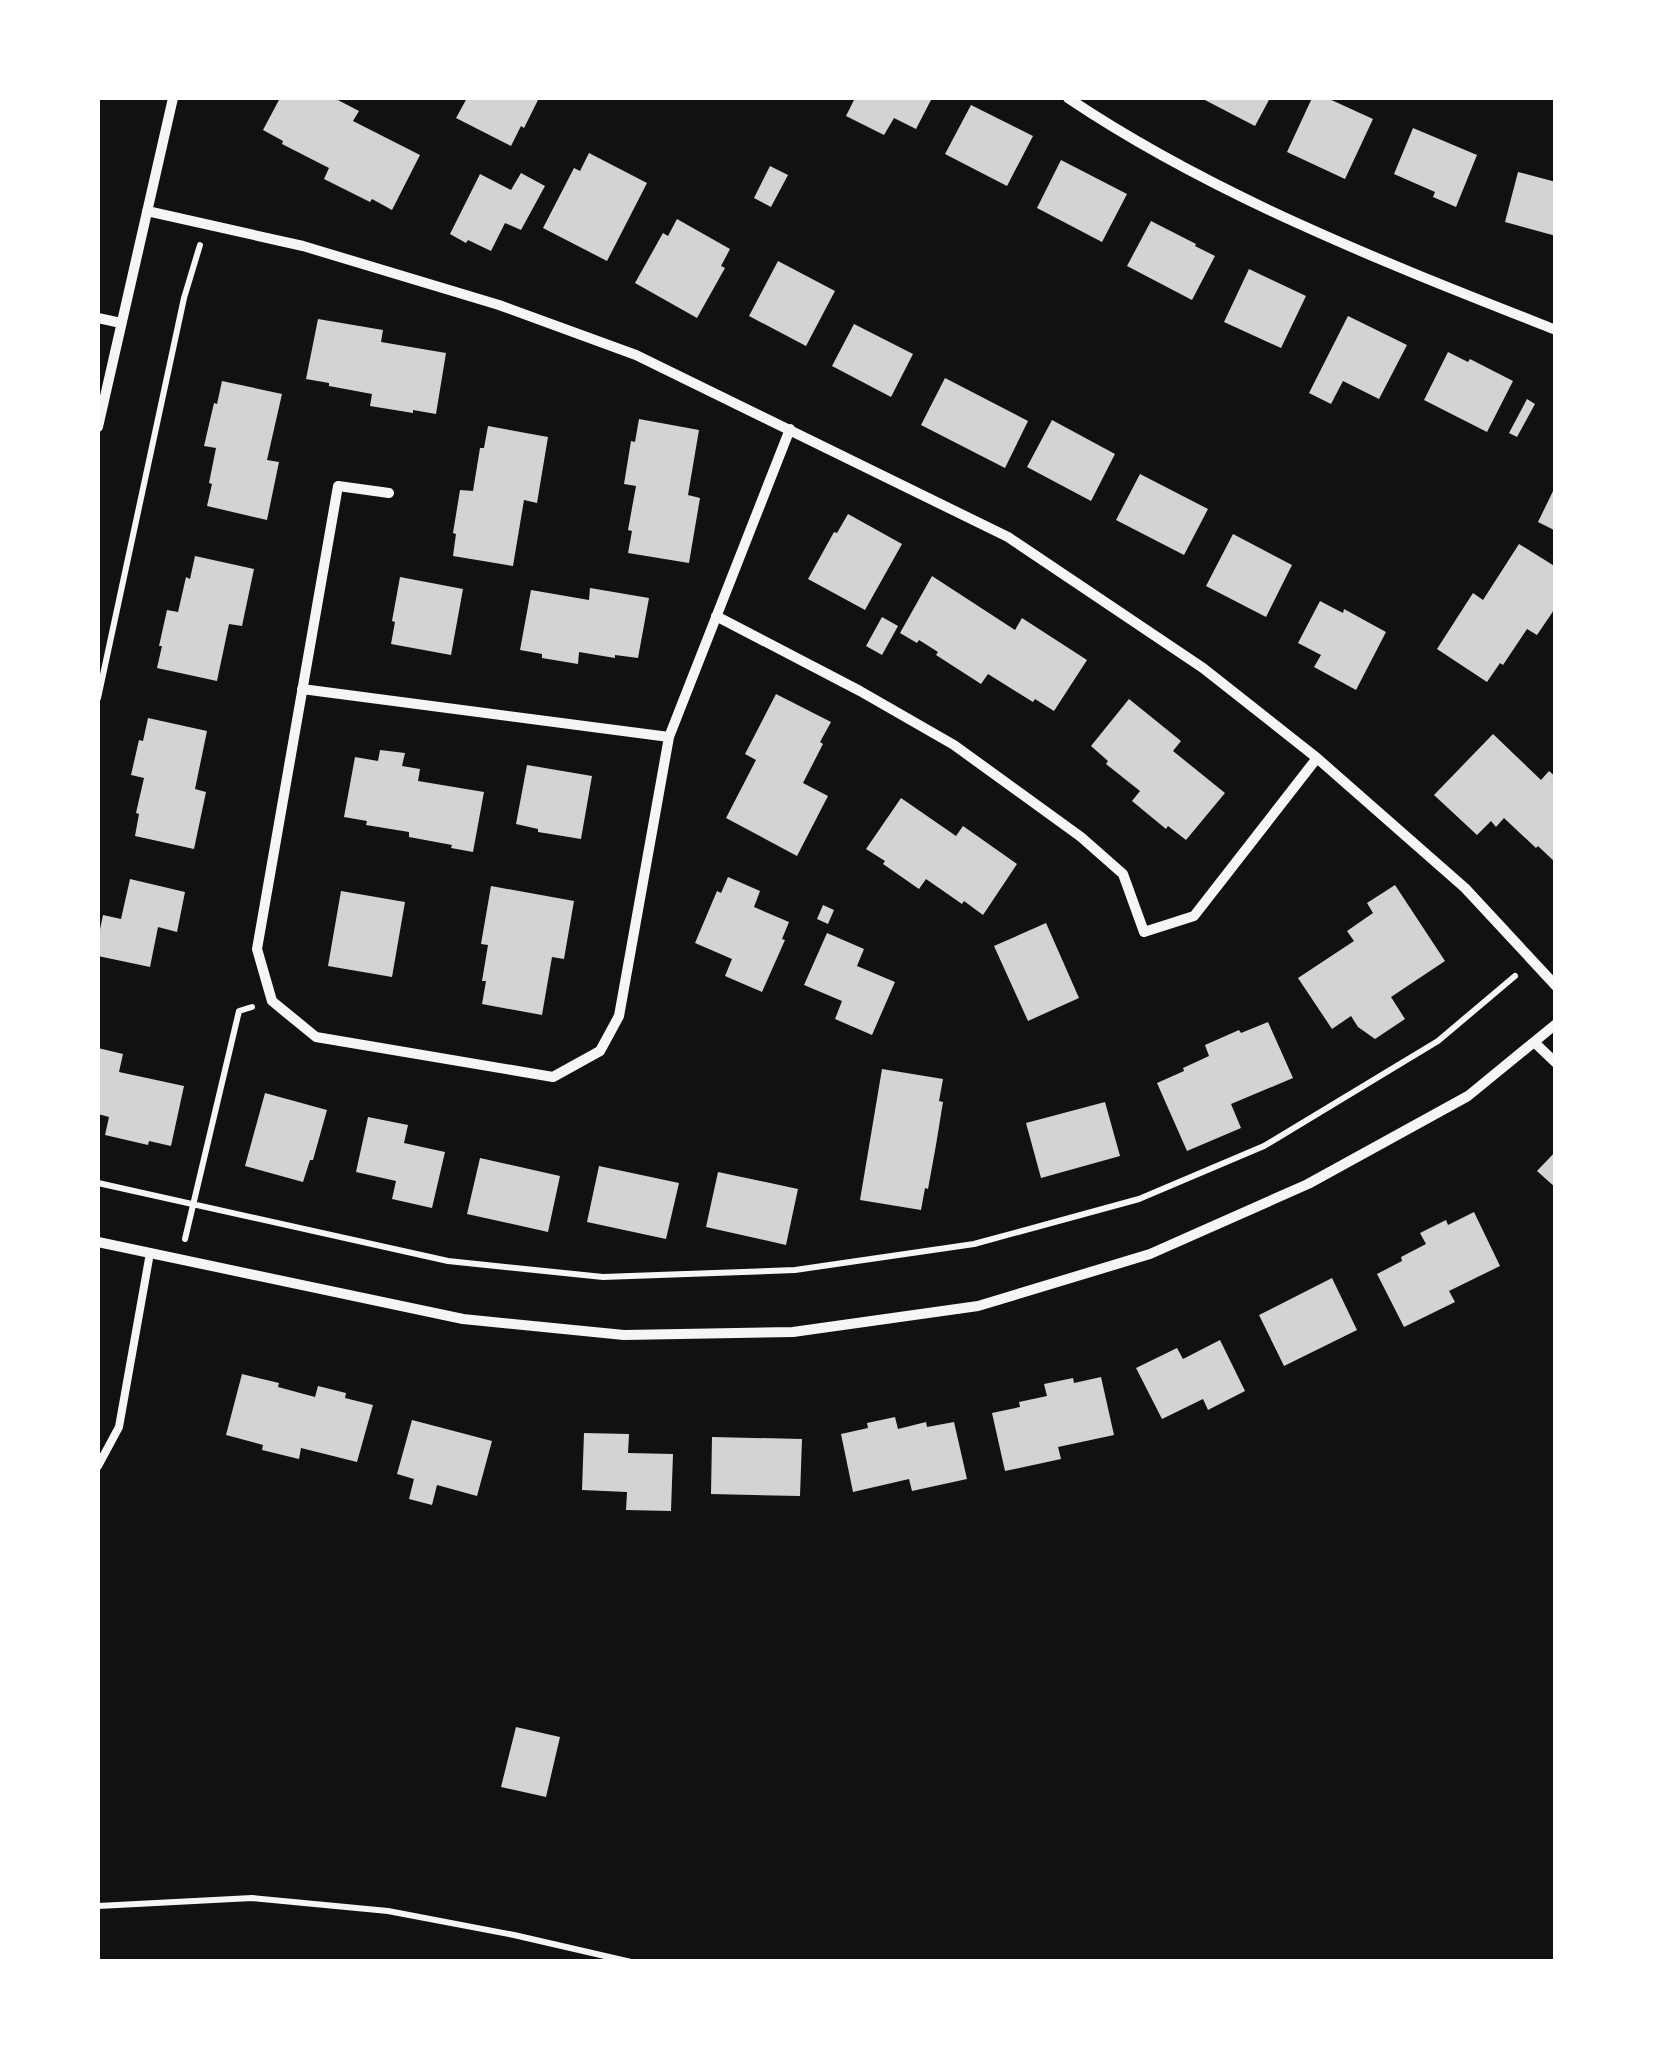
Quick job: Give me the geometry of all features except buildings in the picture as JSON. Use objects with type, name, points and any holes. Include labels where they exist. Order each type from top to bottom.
[{"type":"street","points":[[98,427],[172,98]]},
{"type":"street","points":[[1068,98],[1116,130],[1265,207],[1427,279],[1556,330]]},
{"type":"street","points":[[147,211],[303,246],[499,305],[636,354],[1008,537],[1203,668],[1317,758],[1465,888],[1556,986]]},
{"type":"street","points":[[98,318],[120,324]]},
{"type":"street","points":[[388,494],[338,486],[258,949],[272,1001],[316,1037],[553,1077],[600,1051],[619,1016],[670,737],[790,428]]},
{"type":"street","points":[[716,616],[954,745],[1081,837],[1123,874],[1144,932],[1194,916],[1317,758]]},
{"type":"street","points":[[302,689],[670,737]]},
{"type":"street","points":[[98,1242],[463,1319],[624,1335],[793,1332],[978,1306],[1150,1254],[1308,1184],[1468,1096],[1556,1024]]},
{"type":"street","points":[[1534,1042],[1556,1063]]},
{"type":"lane","points":[[98,1466],[119,1427],[150,1253]]},
{"type":"path","points":[[98,698],[184,298],[206,224]]},
{"type":"path","points":[[98,1183],[448,1261],[603,1277],[796,1270],[974,1244],[1139,1199],[1264,1146],[1438,1042],[1532,961]]},
{"type":"path","points":[[180,1260],[239,1012],[272,1001]]},
{"type":"path","points":[[98,1906],[252,1898],[388,1911],[631,1962]]}]
